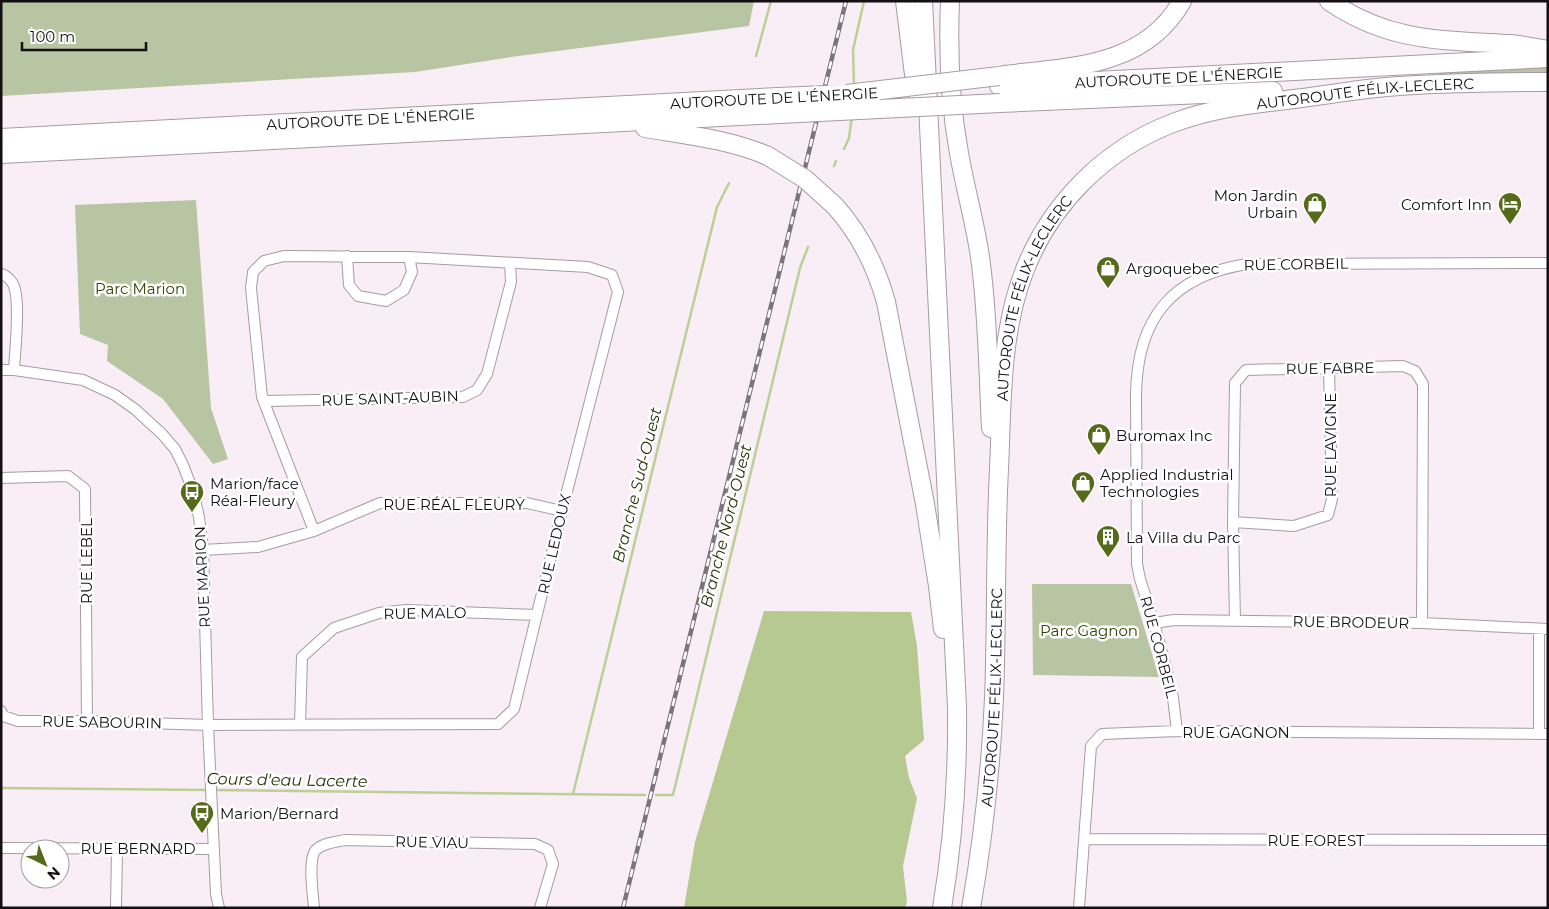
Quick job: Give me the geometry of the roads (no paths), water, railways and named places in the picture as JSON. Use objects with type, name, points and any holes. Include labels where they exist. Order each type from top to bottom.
[{"type":"highway","points":[[905,1],[914,73],[940,372]]},
{"type":"highway","name":"AUTOROUTE FÉLIX-LECLERC","points":[[923,1],[958,730],[952,840],[942,908]]},
{"type":"highway","points":[[950,1],[950,48],[955,127],[983,279],[996,518]]},
{"type":"highway","points":[[999,88],[1125,53],[1159,32],[1182,1]]},
{"type":"highway","points":[[1328,1],[1364,22],[1403,35],[1437,40],[1511,44],[1548,50]]},
{"type":"highway","name":"AUTOROUTE DE L'ÉNERGIE","points":[[1,138],[779,106],[847,94],[999,88],[1548,58]]},
{"type":"highway","name":"AUTOROUTE FÉLIX-LECLERC","points":[[971,908],[984,824],[992,729],[995,653],[996,518],[1005,367],[1010,324],[1015,300],[1027,264],[1055,214],[1099,166],[1129,145],[1155,130],[1216,110],[1396,86],[1548,82]]},
{"type":"highway","name":"AUTOROUTE DE L'ÉNERGIE","points":[[1,154],[615,122],[999,88],[1396,86]]},
{"type":"highway","points":[[615,122],[717,139],[768,156],[805,179],[835,206],[854,229],[866,249],[876,270],[886,302],[919,470],[935,568],[957,758]]},
{"type":"highway","points":[[1,134],[25,136]]},
{"type":"street","name":"RUE LEDOUX","points":[[208,725],[498,724],[514,709],[562,510],[618,292],[612,275],[588,267],[409,257],[284,256],[264,261],[253,272],[251,288],[262,397],[314,531]]},
{"type":"street","points":[[347,256],[349,285],[358,296],[386,301],[404,290],[412,272],[409,257]]},
{"type":"street","name":"RUE SAINT-AUBIN","points":[[262,397],[266,401],[463,398],[477,390],[487,374],[511,282],[510,263]]},
{"type":"street","name":"RUE CORBEIL","points":[[1177,732],[1173,698],[1154,623],[1140,579],[1137,560],[1136,387],[1138,365],[1152,322],[1170,297],[1183,287],[1208,274],[1233,266],[1254,263],[1548,263]]},
{"type":"street","points":[[1,274],[5,275],[13,284],[17,308],[14,370]]},
{"type":"street","name":"RUE FABRE","points":[[1235,621],[1233,522],[1235,383],[1246,370],[1403,366],[1415,371],[1423,384],[1422,623]]},
{"type":"street","name":"RUE LAVIGNE","points":[[1233,522],[1294,526],[1328,515],[1332,499],[1330,368]]},
{"type":"street","name":"RUE MARION","points":[[1,370],[14,370],[82,380],[115,395],[149,422],[175,450],[183,465],[193,492],[199,517],[203,550],[211,796],[216,894],[219,908]]},
{"type":"street","name":"RUE LEBEL","points":[[1,478],[68,476],[85,489],[87,721]]},
{"type":"street","name":"RUE RÉAL FLEURY","points":[[203,550],[258,547],[314,531],[380,503],[527,503],[562,510]]},
{"type":"street","name":"RUE MALO","points":[[300,724],[302,657],[334,628],[379,613],[406,610],[538,615]]},
{"type":"street","name":"RUE BRODEUR","points":[[1154,623],[1174,620],[1422,623],[1544,629]]},
{"type":"street","points":[[1543,734],[1544,629]]},
{"type":"street","name":"RUE SABOURIN","points":[[1,711],[3,716],[18,722],[87,721],[208,725]]},
{"type":"street","name":"RUE GAGNON","points":[[1079,908],[1091,746],[1102,734],[1177,732],[1543,734]]},
{"type":"street","name":"RUE FOREST","points":[[1085,839],[1548,840]]},
{"type":"street","name":"RUE VIAU","points":[[314,908],[312,862],[315,851],[324,845],[345,840],[535,844],[548,850],[553,864],[540,908]]},
{"type":"street","name":"RUE BERNARD","points":[[1,848],[214,849]]},
{"type":"street","points":[[116,908],[117,848]]},
{"type":"waterway","name":"Branche Sud-Ouest","points":[[756,56],[771,1]]},
{"type":"waterway","name":"Branche Nord-Ouest","points":[[854,86],[853,50],[864,1]]},
{"type":"waterway","name":"Branche Nord-Ouest","points":[[844,149],[849,138],[852,116]]},
{"type":"waterway","name":"Branche Nord-Ouest","points":[[834,166],[836,161]]},
{"type":"waterway","name":"Branche Sud-Ouest","points":[[573,794],[717,207],[729,183]]},
{"type":"waterway","name":"Branche Nord-Ouest","points":[[656,795],[673,795],[800,268],[808,247]]},
{"type":"waterway","name":"Cours d'eau Lacerte","points":[[1,788],[207,790]]},
{"type":"waterway","name":"Cours d'eau Lacerte","points":[[213,790],[645,795]]},
{"type":"railway","points":[[623,908],[846,1]]},
{"type":"place","name":"Mon Jardin Urbain","points":[[1315,225]]},
{"type":"place","name":"Comfort Inn","points":[[1510,225]]},
{"type":"place","name":"Argoquebec","points":[[1108,289]]},
{"type":"place","name":"Buromax Inc","points":[[1099,456]]},
{"type":"place","name":"Applied Industrial Technologies","points":[[1083,504]]},
{"type":"place","name":"Marion/face Réal-Fleury","points":[[192,513]]},
{"type":"place","name":"La Villa du Parc","points":[[1108,558]]},
{"type":"place","name":"Marion/Bernard","points":[[202,834]]},
{"type":"park label","name":"Parc Marion","points":[[140,288]]},
{"type":"park label","name":"Parc Gagnon","points":[[1089,630]]}]
